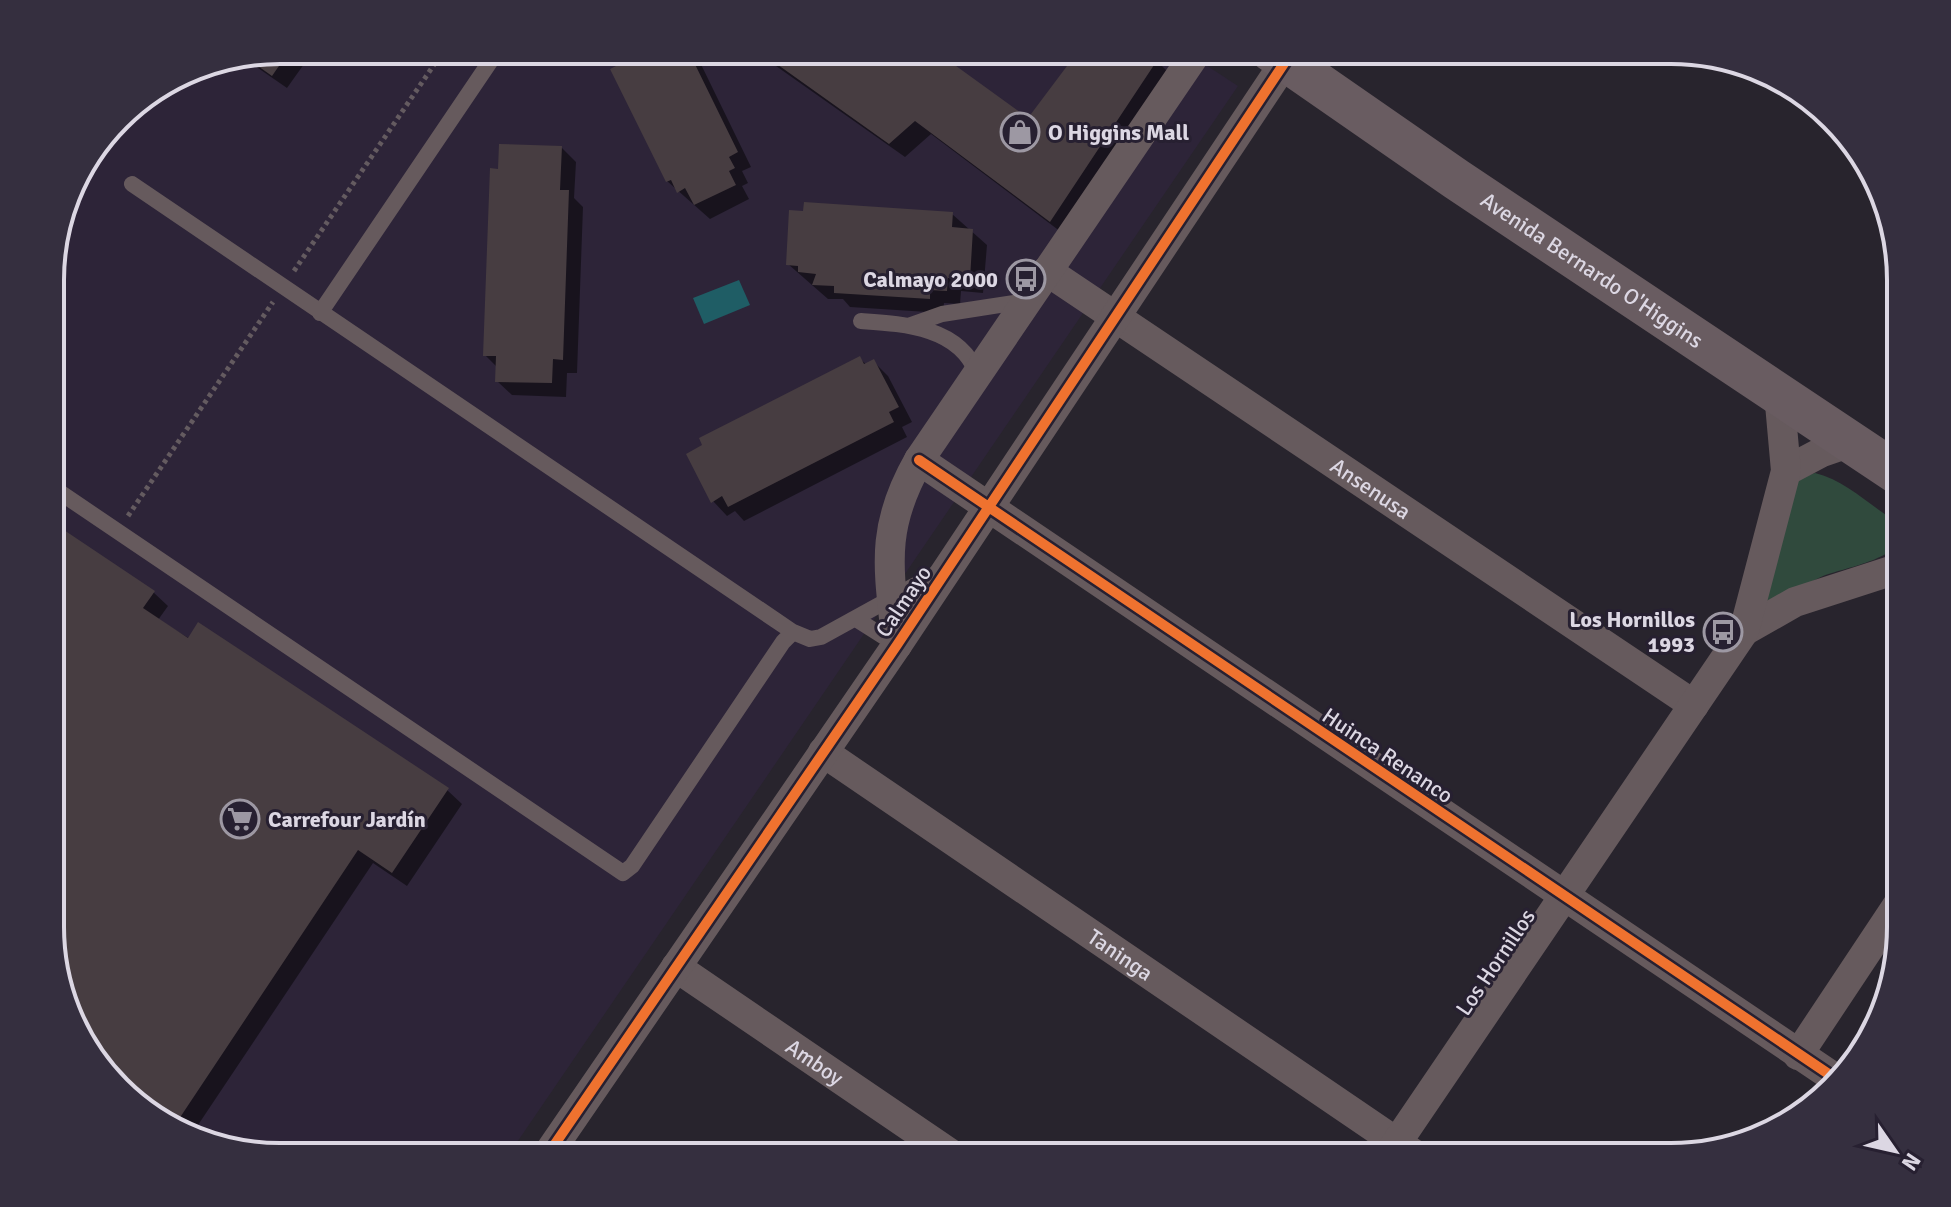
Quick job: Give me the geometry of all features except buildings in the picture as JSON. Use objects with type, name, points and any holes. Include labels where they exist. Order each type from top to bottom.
[{"type":"main road","name":"Avenida Bernardo O'Higgins","points":[[1296,64],[1851,442],[1887,462]]},
{"type":"street","name":"Calmayo","points":[[897,645],[887,558],[893,518],[901,492],[919,460],[1188,64]]},
{"type":"street","name":"Calmayo","points":[[556,1143],[989,508],[1116,317],[1275,64]]},
{"type":"street","name":"Ansenusa","points":[[1047,271],[1694,705]]},
{"type":"street","name":"Los Hornillos","points":[[1407,1143],[1563,898],[1744,631],[1786,471],[1785,433],[1779,393]]},
{"type":"street","points":[[1786,471],[1822,452],[1851,442]]},
{"type":"street","name":"Huinca Renanco","points":[[919,460],[1563,898],[1829,1074]]},
{"type":"street","name":"Los Hornillos","points":[[1744,631],[1795,602],[1887,571]]},
{"type":"street","name":"Taninga","points":[[823,752],[1388,1143]]},
{"type":"street","points":[[1798,1055],[1887,921]]},
{"type":"street","name":"Amboy","points":[[676,967],[934,1143]]},
{"type":"lane","points":[[320,313],[489,64]]},
{"type":"lane","points":[[132,184],[793,632],[810,639],[821,637],[950,565]]},
{"type":"lane","points":[[911,325],[942,314],[1027,300]]},
{"type":"lane","points":[[861,321],[911,325],[955,344],[972,360],[977,374]]},
{"type":"lane","points":[[64,495],[623,873],[632,866],[783,642],[793,632]]},
{"type":"lane","points":[[856,619],[897,645]]},
{"type":"shaded area","points":[[266,64],[1204,64],[1238,86],[517,1143],[280,1143],[224,1136],[197,1127],[160,1107],[118,1069],[100,1047],[80,1010],[71,983],[64,927],[64,280],[71,224],[80,197],[100,160],[127,127],[160,100],[197,80],[224,71]]},
{"type":"green space","points":[[1815,473],[1824,476],[1841,483],[1879,510],[1887,517],[1887,553],[1823,576],[1764,611],[1797,479]]},
{"type":"water","points":[[739,280],[750,305],[704,324],[693,298]]},
{"type":"cycle path","points":[[556,1143],[897,645],[1284,64]]},
{"type":"cycle path","points":[[919,460],[1829,1074]]},
{"type":"place","name":"O Higgins Mall","points":[[1020,132]]},
{"type":"place","name":"Calmayo 2000","points":[[1026,279]]},
{"type":"place","name":"Los Hornillos 1993","points":[[1723,632]]},
{"type":"place","name":"Carrefour Jardín","points":[[240,819]]}]
